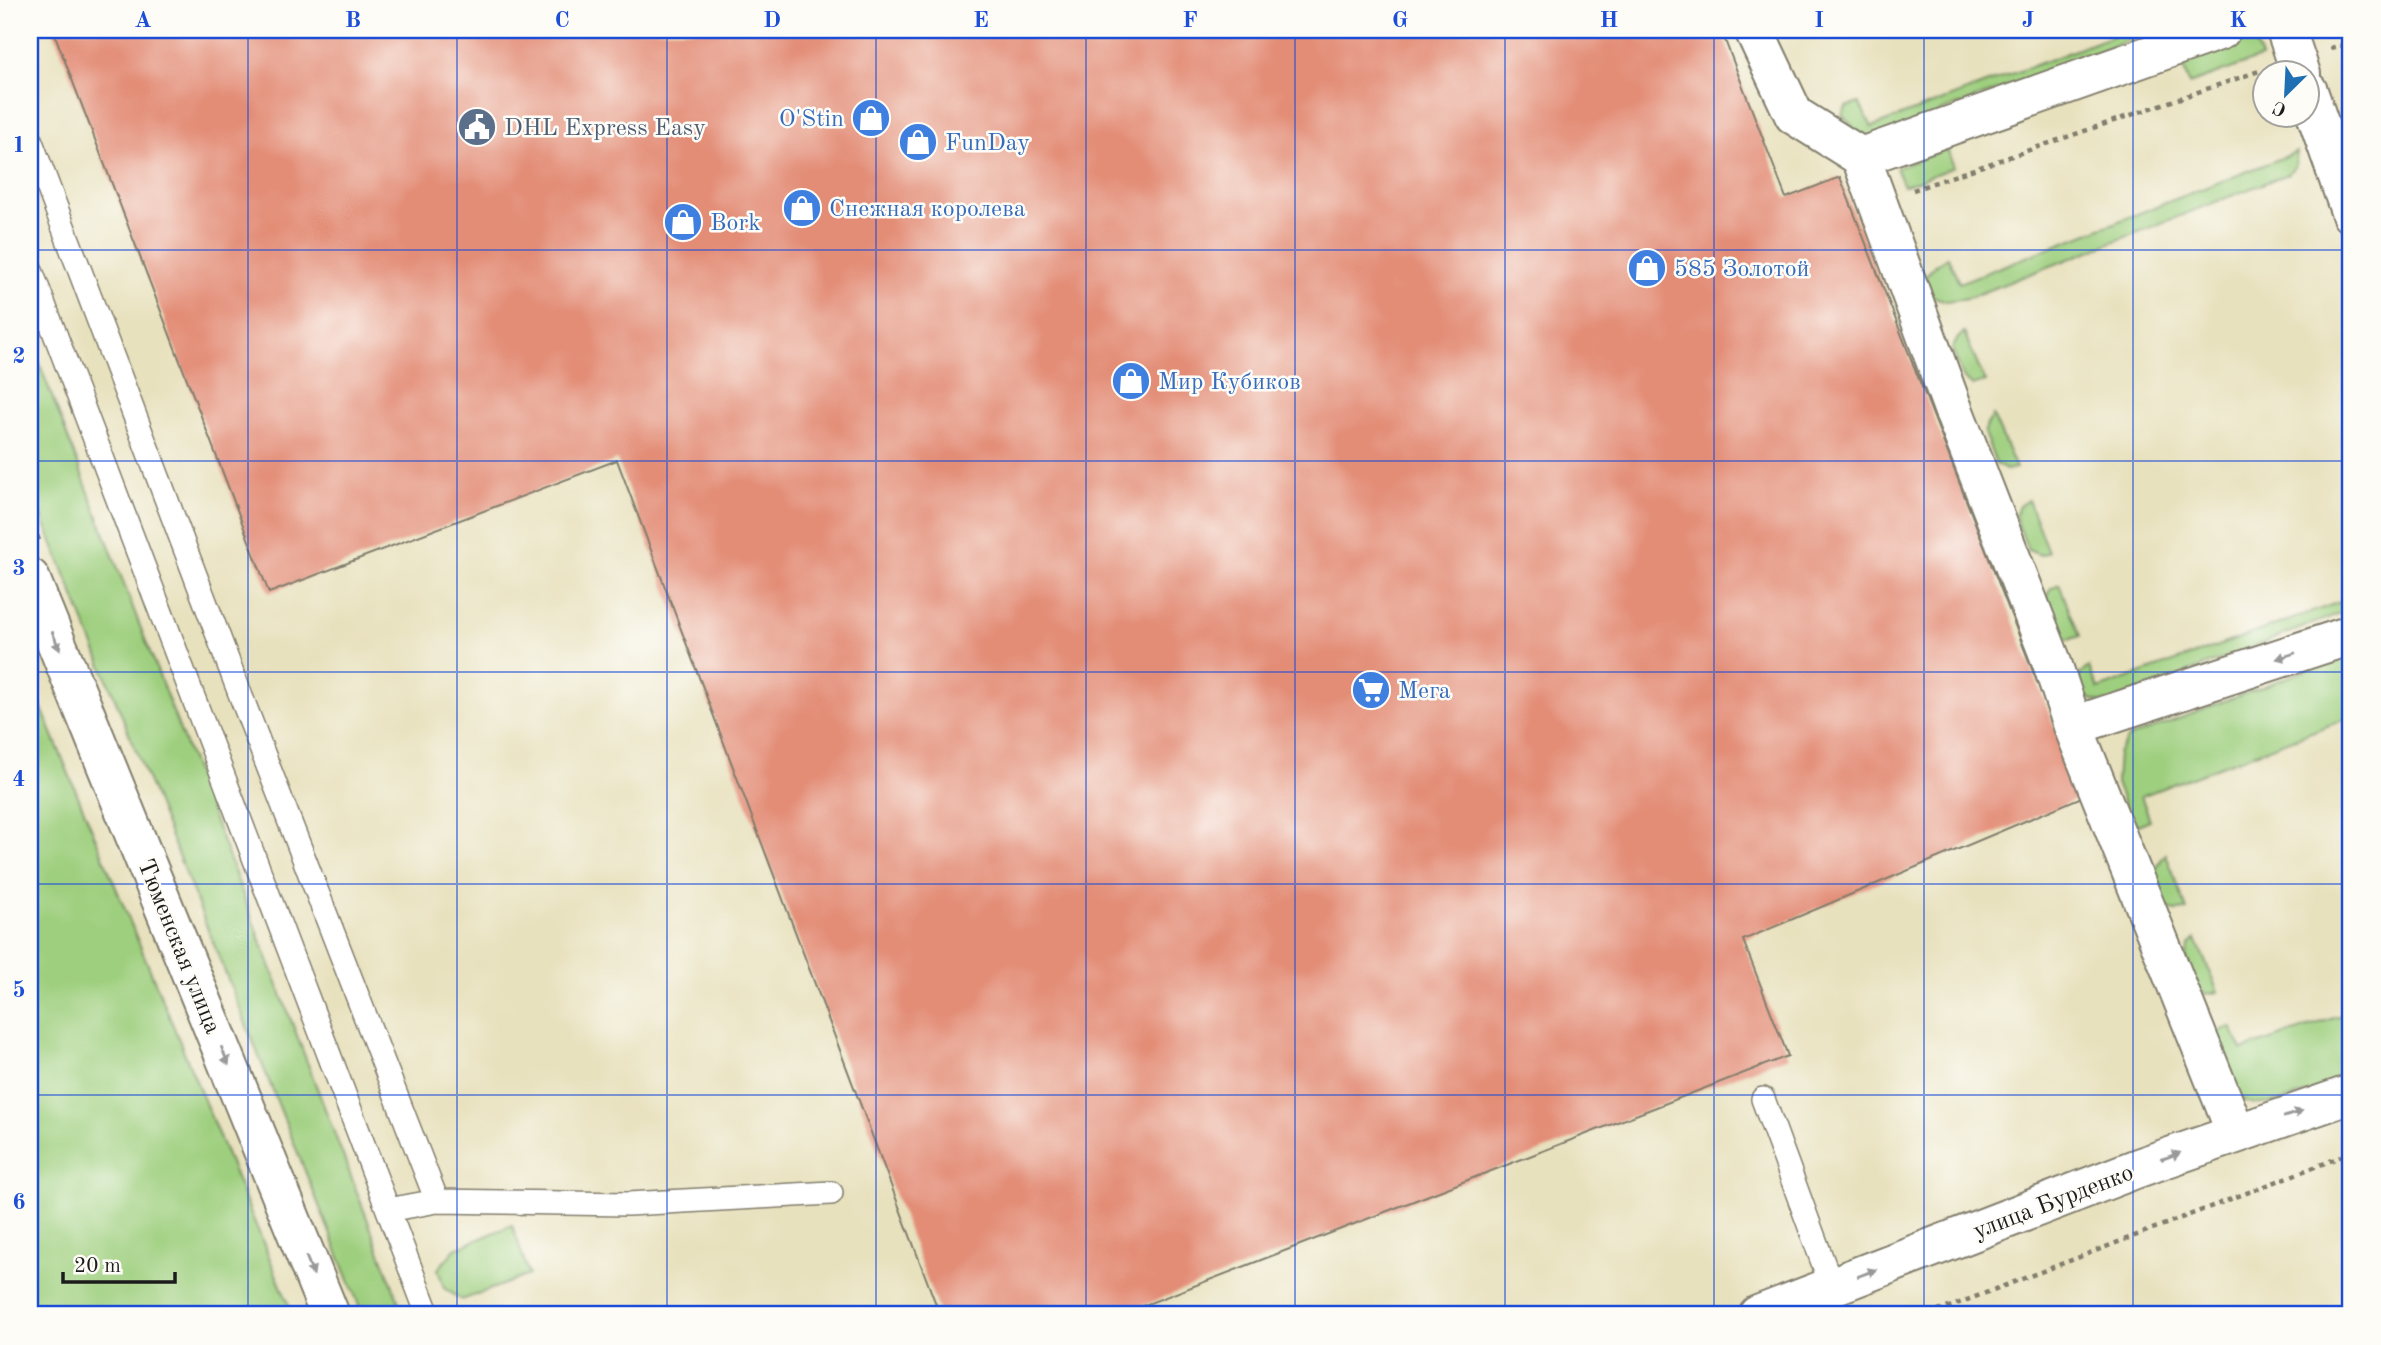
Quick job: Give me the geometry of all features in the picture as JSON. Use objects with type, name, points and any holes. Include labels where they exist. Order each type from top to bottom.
[{"type":"street","points":[[1754,30],[1794,115],[1861,157],[1953,409],[2050,660],[2064,729],[2236,1133]]},
{"type":"street","points":[[1861,157],[2221,30]]},
{"type":"street","points":[[2322,130],[2351,214]]},
{"type":"street","name":"Тюменская улица","points":[[30,578],[330,1315]]},
{"type":"street","points":[[2064,729],[2351,635]]},
{"type":"street","name":"улица Бурденко","points":[[1758,1315],[2138,1168],[2351,1094]]},
{"type":"lane","points":[[30,139],[247,712],[437,1201]]},
{"type":"lane","points":[[30,268],[428,1315]]},
{"type":"lane","points":[[1763,1099],[1832,1287]]},
{"type":"lane","points":[[388,1210],[437,1201],[628,1204],[831,1193]]},
{"type":"path","points":[[2306,60],[2351,43]]},
{"type":"path","points":[[1878,202],[2252,78]]},
{"type":"path","points":[[1928,1315],[2351,1153]]},
{"type":"green space","points":[[2128,30],[2156,30],[1875,137],[1860,135],[1842,115],[1846,107],[1859,103],[1872,127]]},
{"type":"green space","points":[[2253,36],[2261,58],[2189,84],[2182,62]]},
{"type":"green space","points":[[1947,149],[1954,167],[1904,186],[1896,168]]},
{"type":"green space","points":[[2297,152],[2295,166],[2288,174],[1968,298],[1946,301],[1932,296],[1925,277],[1936,264],[1948,257],[1959,283]]},
{"type":"green space","points":[[1964,333],[1985,382],[1973,386],[1964,379],[1952,349]]},
{"type":"green space","points":[[30,339],[404,1315],[363,1315],[30,487]]},
{"type":"green space","points":[[1993,416],[2016,468],[2006,470],[1996,464],[1984,433]]},
{"type":"green space","points":[[2028,500],[2048,552],[2040,555],[2028,550],[2015,516],[2019,506]]},
{"type":"green space","points":[[2059,584],[2080,636],[2069,640],[2059,633],[2047,599],[2050,589]]},
{"type":"green space","points":[[2351,598],[2351,609],[2111,702],[2097,702],[2082,695],[2078,680],[2082,672],[2089,667],[2098,689]]},
{"type":"green space","points":[[2351,653],[2351,717],[2141,796],[2150,820],[2133,827],[2116,783],[2118,753],[2128,738]]},
{"type":"green space","points":[[30,680],[293,1315],[30,1315]]},
{"type":"green space","points":[[2166,854],[2187,910],[2175,911],[2163,905],[2155,873]]},
{"type":"green space","points":[[2196,939],[2218,992],[2207,994],[2196,989],[2185,959],[2190,945]]},
{"type":"green space","points":[[2351,1012],[2351,1075],[2310,1092],[2276,1102],[2248,1102],[2235,1091],[2214,1033],[2231,1027],[2242,1050]]},
{"type":"green space","points":[[512,1225],[529,1275],[462,1300],[444,1288],[438,1269],[455,1249]]},
{"type":"building","name":"Мега","points":[[53,30],[1721,30],[1786,198],[1840,177],[2082,797],[1743,940],[1788,1056],[1119,1315],[940,1315],[617,460],[269,593]]},
{"type":"place","name":"O'Stin","points":[[871,118]]},
{"type":"place","name":"DHL Express Easy","points":[[477,127]]},
{"type":"place","name":"FunDay","points":[[918,142]]},
{"type":"place","name":"Снежная королева","points":[[802,208]]},
{"type":"place","name":"Bork","points":[[683,222]]},
{"type":"place","name":"585 Золотой","points":[[1647,268]]},
{"type":"place","name":"Мир Кубиков","points":[[1131,381]]},
{"type":"place","name":"Мега","points":[[1371,690]]}]
